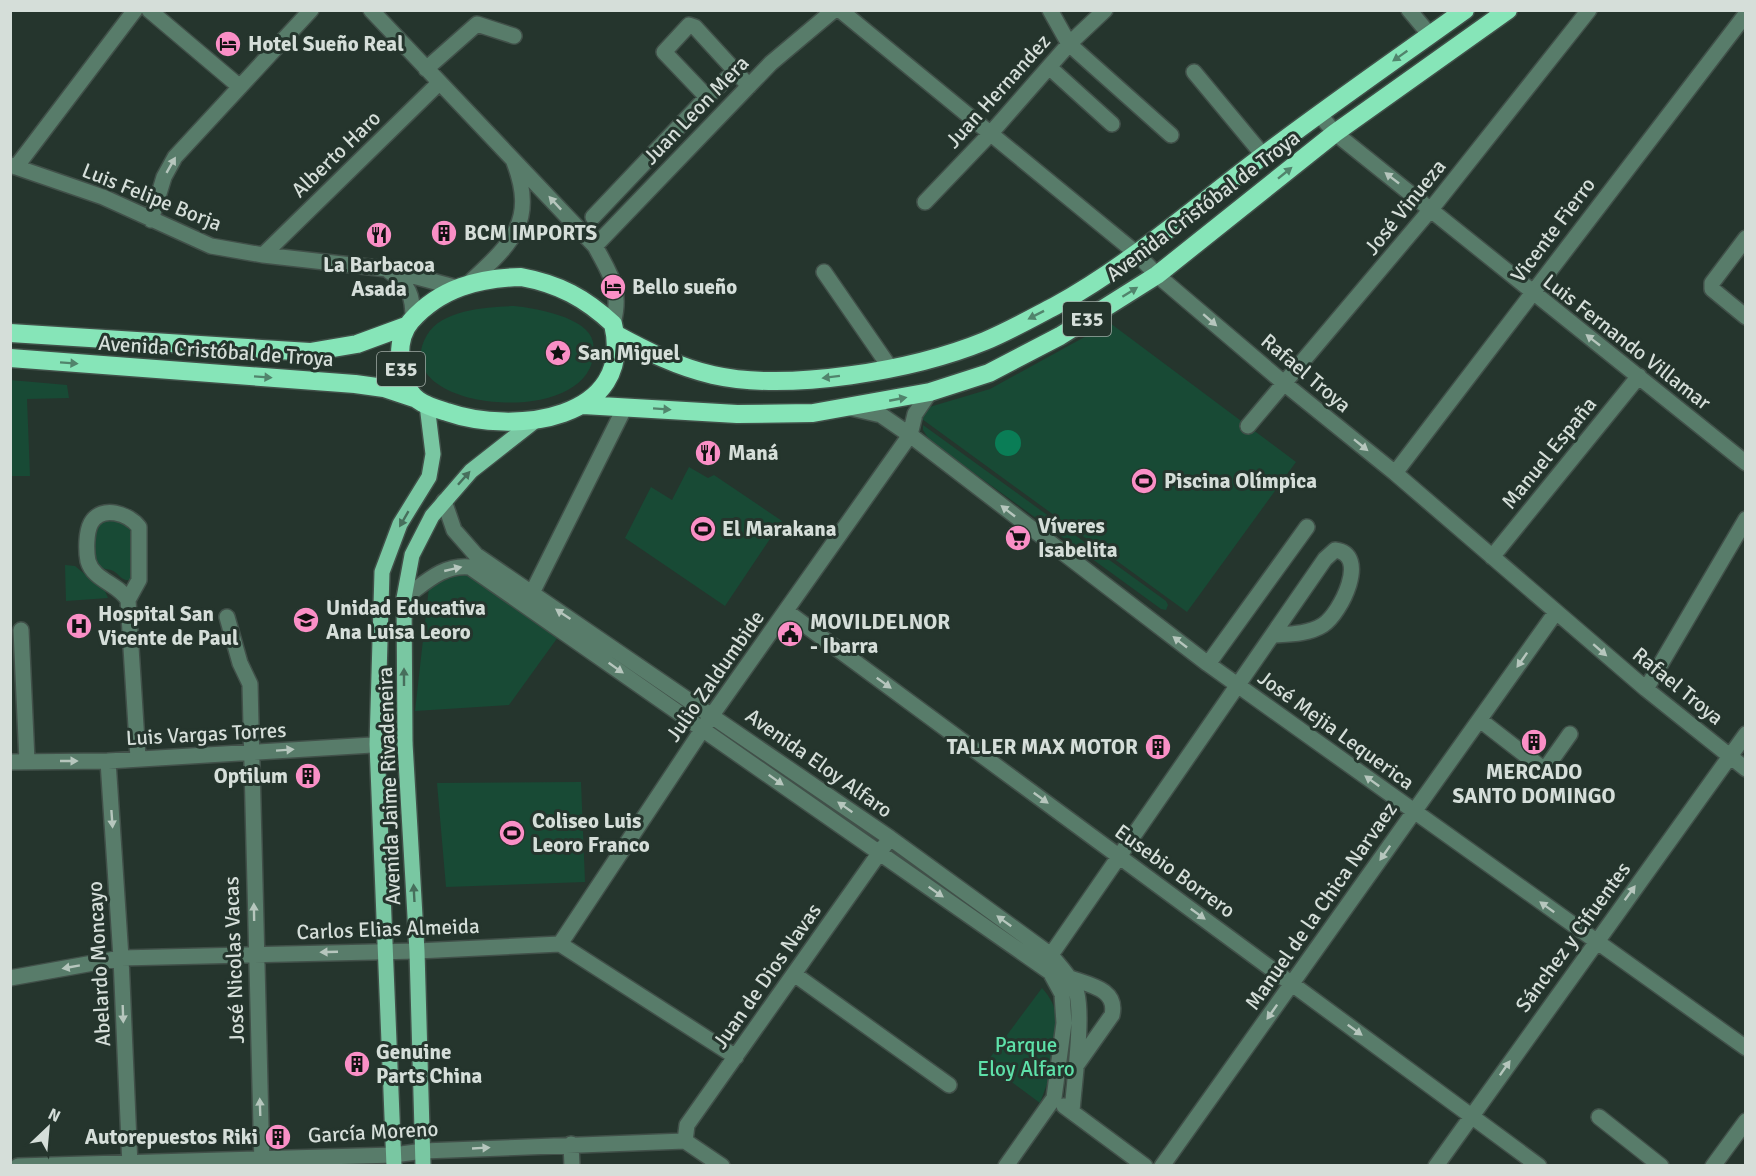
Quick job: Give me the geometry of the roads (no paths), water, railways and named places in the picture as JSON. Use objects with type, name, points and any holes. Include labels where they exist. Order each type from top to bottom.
[{"type":"highway","name":"Avenida Cristóbal de Troya","points":[[614,329],[653,354],[683,365],[713,375],[756,381],[807,380],[891,369],[985,341],[1057,305],[1136,253],[1263,155],[1465,10]]},
{"type":"highway","name":"Avenida Cristóbal de Troya","points":[[583,405],[737,414],[813,413],[930,392],[999,368],[1060,336],[1157,275],[1335,133],[1508,10]]},
{"type":"highway","name":"E35","points":[[503,278],[547,282],[571,291],[593,306],[614,329],[615,354],[610,374],[599,392],[583,405],[568,412],[536,420],[499,423],[462,418],[422,402],[405,383],[400,364],[400,345],[410,322],[434,301],[463,285],[503,278]]},
{"type":"highway","name":"Avenida Cristóbal de Troya","points":[[10,333],[310,352],[357,344],[410,322]]},
{"type":"highway","name":"Avenida Cristóbal de Troya","points":[[10,358],[355,384],[384,388],[422,402]]},
{"type":"main road","name":"Avenida Jaime Rivadeneira","points":[[394,1160],[377,744],[382,572],[400,524],[429,477],[433,454],[422,402]]},
{"type":"main road","name":"Avenida Jaime Rivadeneira","points":[[423,1158],[417,951],[405,743],[404,598],[412,555],[425,527],[444,501],[490,454],[536,420]]},
{"type":"street","points":[[13,166],[135,10]]},
{"type":"street","points":[[149,10],[240,87]]},
{"type":"street","points":[[151,220],[164,177],[175,157],[311,10]]},
{"type":"street","points":[[371,10],[595,246],[616,292],[618,304],[614,329]]},
{"type":"street","name":"Juan Leon Mera","points":[[595,246],[771,63],[834,10]]},
{"type":"street","name":"Rafael Troya","points":[[840,10],[1136,253],[1157,275],[1285,384],[1395,473],[1646,689],[1746,769]]},
{"type":"street","points":[[1050,10],[1069,44],[1171,135]]},
{"type":"street","name":"Juan Hernandez","points":[[925,202],[991,133],[1069,44],[1105,10]]},
{"type":"street","points":[[1409,10],[1430,35]]},
{"type":"street","name":"José Vinueza","points":[[1248,426],[1432,208],[1589,10]]},
{"type":"street","name":"Vicente Fierro","points":[[1395,473],[1531,292],[1746,14]]},
{"type":"street","points":[[426,69],[477,24],[514,36]]},
{"type":"street","points":[[707,97],[664,52],[689,25],[695,27],[749,86]]},
{"type":"street","points":[[1049,67],[1112,124]]},
{"type":"street","points":[[593,217],[707,97],[735,71]]},
{"type":"street","points":[[1194,72],[1263,155]]},
{"type":"street","name":"Alberto Haro","points":[[262,255],[439,83]]},
{"type":"street","name":"Luis Fernando Villamar","points":[[1319,114],[1335,133],[1432,208],[1531,292],[1746,463]]},
{"type":"street","points":[[463,285],[502,253],[515,235],[522,219],[524,196],[512,156]]},
{"type":"street","name":"Luis Felipe Borja","points":[[13,166],[103,197],[211,246],[262,255],[387,269],[463,285]]},
{"type":"street","points":[[622,185],[638,201]]},
{"type":"street","points":[[1746,238],[1712,283],[1712,289],[1746,317]]},
{"type":"street","points":[[387,269],[405,282],[410,291],[413,300],[410,322]]},
{"type":"street","points":[[824,272],[891,369]]},
{"type":"street","name":"Manuel España","points":[[1492,557],[1639,376]]},
{"type":"street","points":[[910,435],[915,414],[930,392]]},
{"type":"street","points":[[532,593],[625,407]]},
{"type":"street","name":"José Mejia Lequerica","points":[[851,408],[881,415],[910,435],[1208,664],[1746,1048]]},
{"type":"street","name":"Julio Zaldumbide","points":[[560,944],[712,715],[910,435]]},
{"type":"street","name":"Avenida Eloy Alfaro","points":[[444,501],[454,530],[476,555],[890,838],[1046,961],[1062,994],[1064,1023],[1054,1098]]},
{"type":"street","points":[[128,600],[139,580],[139,528],[128,516],[121,513],[104,514],[96,517],[90,525],[88,562],[93,570],[125,593],[128,600],[138,758]]},
{"type":"street","points":[[1646,689],[1746,519]]},
{"type":"street","points":[[1208,664],[1307,527]]},
{"type":"street","points":[[1046,961],[1239,686],[1273,635],[1325,558],[1335,550],[1348,556],[1352,573],[1347,593],[1335,613],[1323,625],[1312,629],[1273,635]]},
{"type":"street","name":"Avenida Eloy Alfaro","points":[[404,598],[439,573],[457,566],[471,567],[880,853],[1070,978],[1077,995],[1076,1066],[1072,1112]]},
{"type":"street","name":"Eusebio Borrero","points":[[786,611],[1539,1166]]},
{"type":"street","name":"Manuel de la Chica Narvaez","points":[[1162,1166],[1556,612]]},
{"type":"street","name":"José Nicolas Vacas","points":[[227,617],[240,663],[250,684],[262,1162]]},
{"type":"street","points":[[18,636],[18,704],[27,761]]},
{"type":"street","points":[[1480,720],[1542,768],[1548,765],[1570,734]]},
{"type":"street","name":"Sánchez y Cifuentes","points":[[1436,1166],[1595,940],[1746,734]]},
{"type":"street","name":"Luis Vargas Torres","points":[[10,762],[108,760],[405,743]]},
{"type":"street","name":"Abelardo Moncayo","points":[[108,760],[121,958],[130,1163]]},
{"type":"street","name":"Juan de Dios Navas","points":[[685,1141],[687,1125],[890,838]]},
{"type":"street","points":[[560,944],[736,1057]]},
{"type":"street","name":"Carlos Elias Almeida","points":[[10,978],[121,958],[417,951],[560,944]]},
{"type":"street","points":[[794,974],[949,1085]]},
{"type":"street","points":[[1070,978],[1102,989],[1112,999],[1114,1006],[1112,1014],[1076,1066]]},
{"type":"street","points":[[1006,1166],[1054,1098],[1145,1166]]},
{"type":"street","points":[[1599,1117],[1661,1166]]},
{"type":"street","points":[[1713,1166],[1746,1121]]},
{"type":"street","points":[[685,1141],[722,1166]]},
{"type":"street","name":"García Moreno","points":[[18,1166],[394,1160],[572,1144],[685,1141]]},
{"type":"street","points":[[572,1144],[572,1166]]},
{"type":"place","name":"Hotel Sueño Real","points":[[228,44]]},
{"type":"place","name":"BCM IMPORTS","points":[[444,233]]},
{"type":"place","name":"La Barbacoa Asada","points":[[379,235]]},
{"type":"place","name":"Bello sueño","points":[[613,287]]},
{"type":"place","name":"San Miguel","points":[[558,353]]},
{"type":"place","name":"Maná","points":[[708,453]]},
{"type":"place","name":"Piscina Olímpica","points":[[1144,481]]},
{"type":"place","name":"El Marakana","points":[[703,529]]},
{"type":"place","name":"Víveres Isabelita","points":[[1018,538]]},
{"type":"place","name":"Unidad Educativa Ana Luisa Leoro","points":[[306,620]]},
{"type":"place","name":"Hospital San Vicente de Paul","points":[[79,626]]},
{"type":"place","name":"MOVILDELNOR - Ibarra","points":[[790,634]]},
{"type":"place","name":"MERCADO SANTO DOMINGO","points":[[1534,742]]},
{"type":"place","name":"TALLER MAX MOTOR","points":[[1158,747]]},
{"type":"place","name":"Optilum","points":[[308,776]]},
{"type":"place","name":"Coliseo Luis Leoro Franco","points":[[512,833]]},
{"type":"place","name":"Genuine Parts China","points":[[357,1064]]},
{"type":"place","name":"Autorepuestos Riki","points":[[278,1137]]},
{"type":"park label","name":"Parque Eloy Alfaro","points":[[1026,1057]]}]
